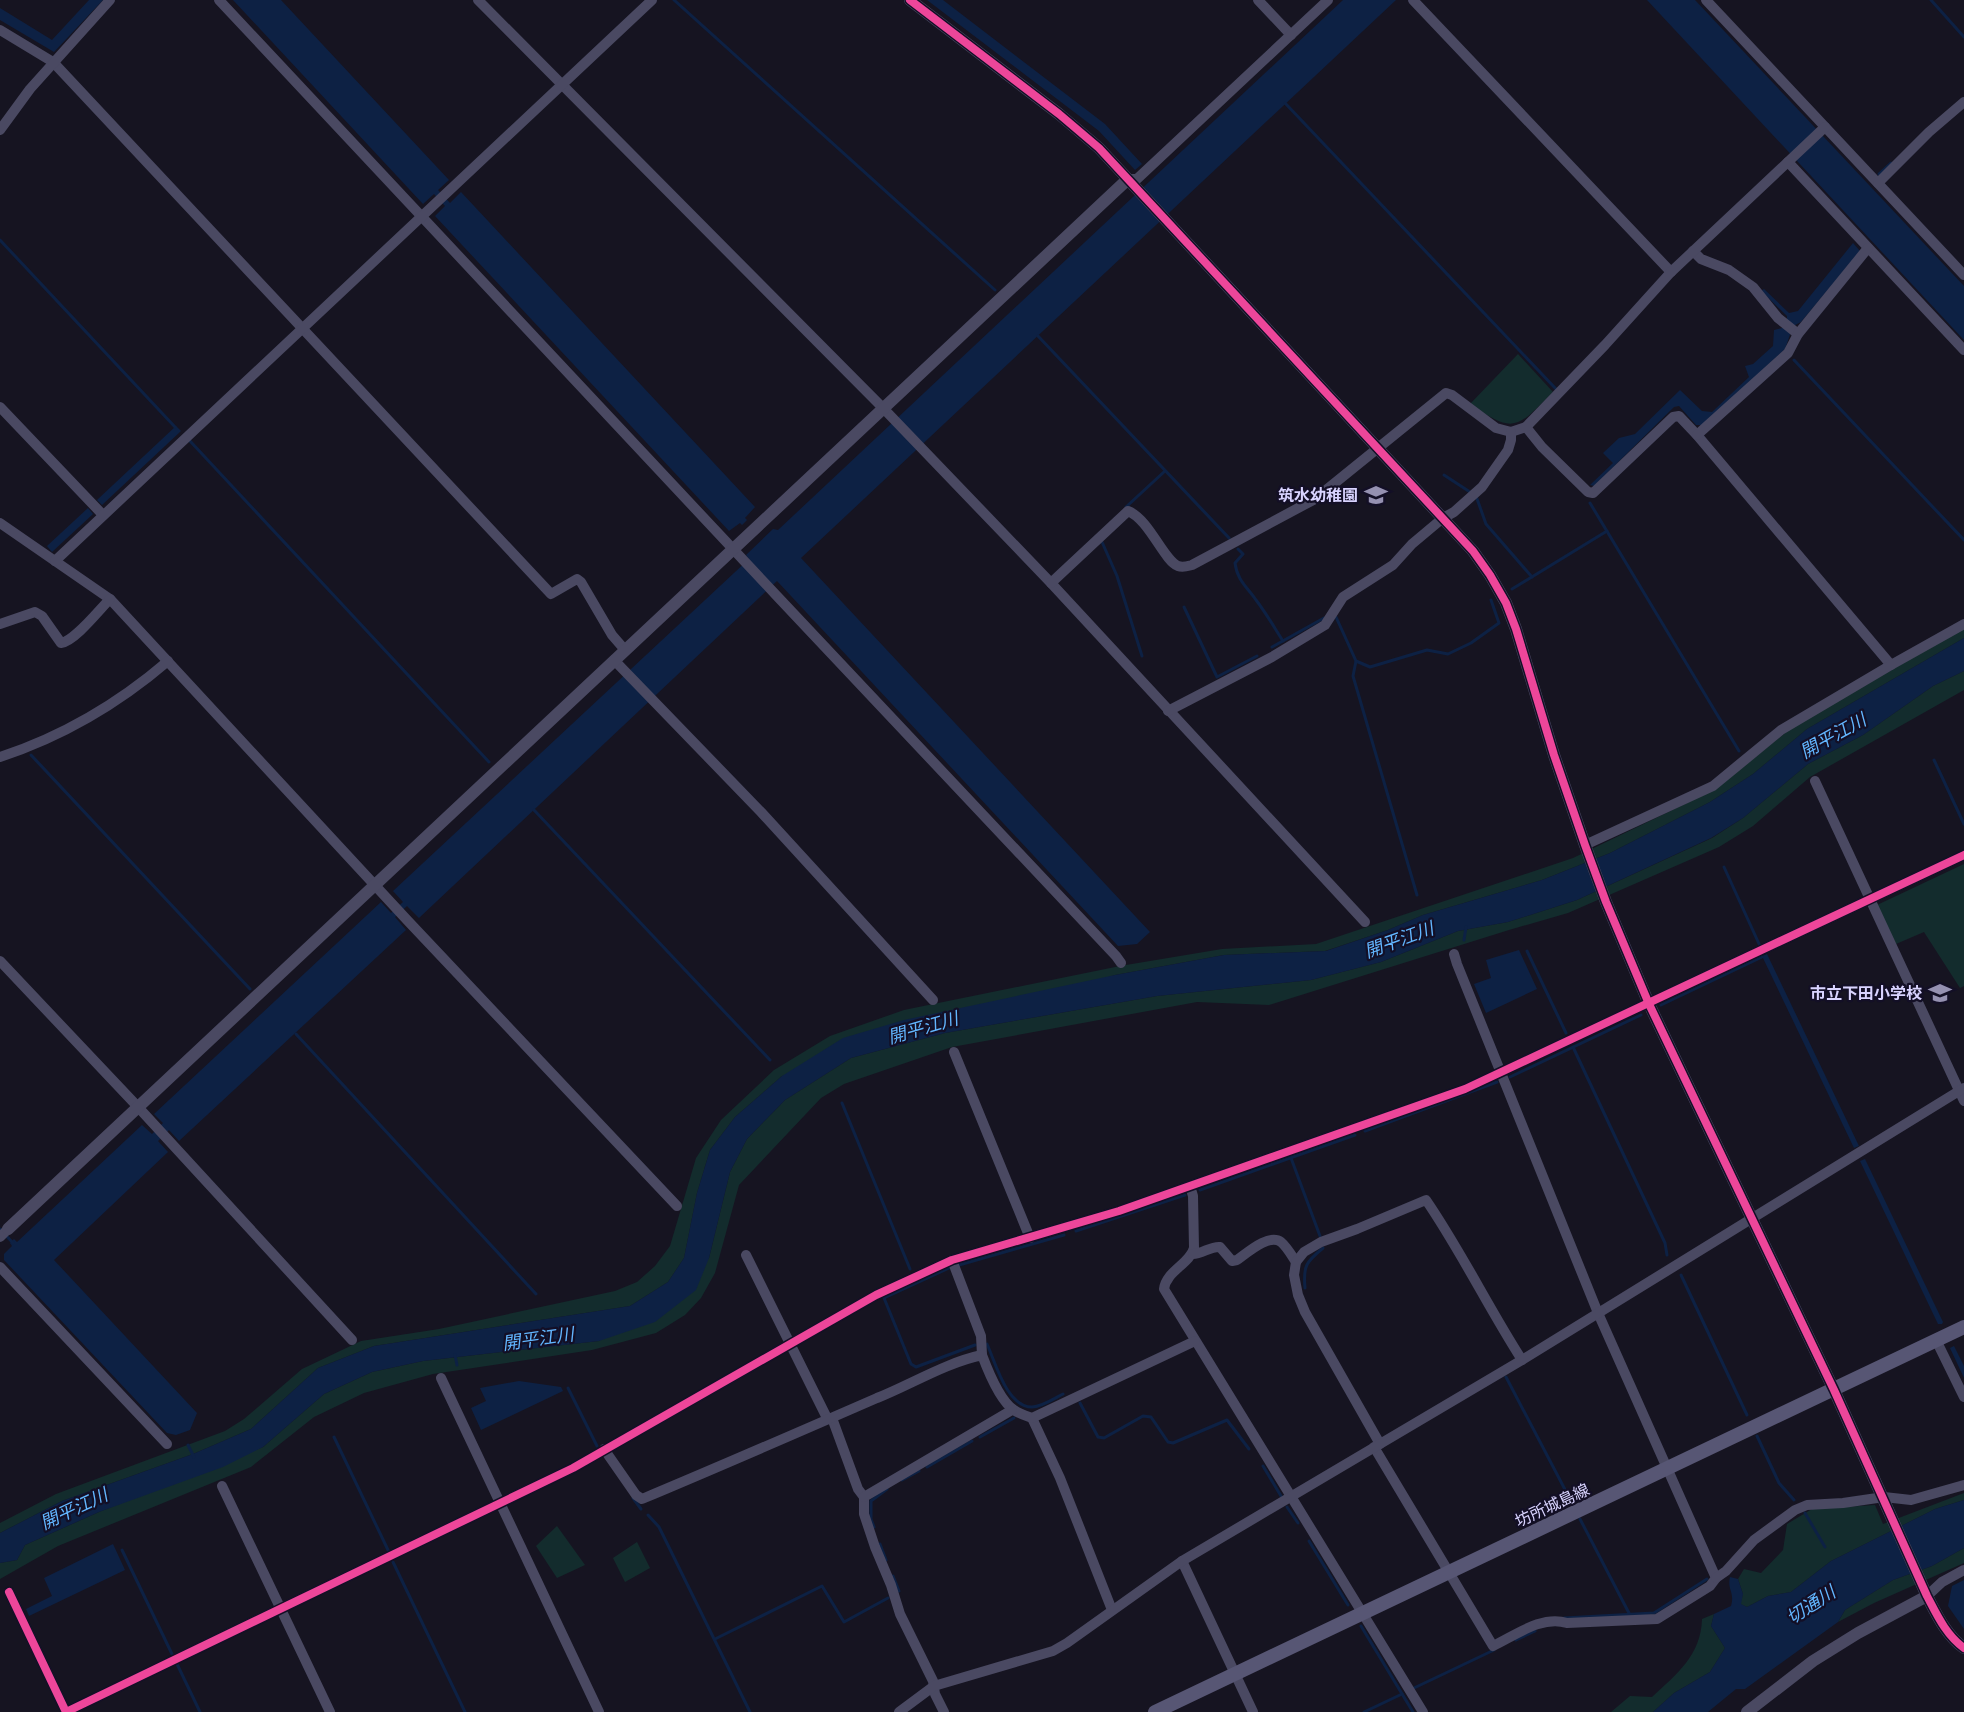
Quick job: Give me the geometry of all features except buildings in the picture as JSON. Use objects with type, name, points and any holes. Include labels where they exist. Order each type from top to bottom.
[{"type":"main road","name":"坊所城島線","points":[[1155,1712],[1964,1327]]},
{"type":"street","points":[[0,130],[30,89],[110,0]]},
{"type":"street","points":[[219,0],[1121,963]]},
{"type":"street","points":[[478,0],[883,408],[1051,584],[1365,922]]},
{"type":"street","points":[[55,561],[652,0]]},
{"type":"street","points":[[910,0],[1059,114],[1098,148],[1443,518],[1473,551],[1490,575],[1506,603],[1516,629],[1554,755],[1586,848],[1649,1004],[1834,1390],[1925,1590],[1942,1624],[1954,1641],[1964,1648]]},
{"type":"street","points":[[1258,0],[1291,35]]},
{"type":"street","points":[[3,1234],[1128,179],[1137,179],[1328,0]]},
{"type":"street","points":[[1413,0],[1671,272]]},
{"type":"street","points":[[1706,0],[1964,275]]},
{"type":"street","points":[[0,30],[53,62],[551,594],[577,579],[581,582],[612,635],[625,650]]},
{"type":"street","points":[[1878,183],[1929,132],[1964,102]]},
{"type":"street","points":[[1051,584],[1128,511],[1148,528],[1174,563],[1181,567],[1192,565],[1300,509],[1446,393],[1452,395],[1496,428],[1511,432],[1526,427],[1671,272],[1826,127]]},
{"type":"street","points":[[1788,162],[1964,350]]},
{"type":"street","points":[[1698,435],[1788,352],[1796,333],[1868,248]]},
{"type":"street","points":[[1694,251],[1701,259],[1729,270],[1753,287],[1796,333]]},
{"type":"street","points":[[0,407],[103,515]]},
{"type":"street","points":[[1526,427],[1542,447],[1592,493],[1596,492],[1676,415],[1679,416],[1698,435],[1891,665]]},
{"type":"street","points":[[1168,711],[1272,657],[1322,628],[1343,597],[1393,565],[1412,544],[1482,487],[1508,450],[1511,432]]},
{"type":"street","points":[[0,523],[110,599],[408,921],[677,1206]]},
{"type":"street","points":[[0,624],[35,612],[42,616],[60,643],[65,643],[110,599]]},
{"type":"street","points":[[1586,848],[1713,786],[1781,730],[1964,624]]},
{"type":"street","points":[[615,660],[762,812],[933,1000]]},
{"type":"street","points":[[0,757],[24,749],[67,729],[142,683],[168,661]]},
{"type":"street","points":[[899,1712],[934,1686],[1053,1651],[1082,1634],[1182,1561],[1962,1093],[1869,900],[1815,781]]},
{"type":"street","points":[[9,1592],[66,1712],[573,1468],[876,1295],[952,1260],[1119,1211],[1465,1089],[1964,855]]},
{"type":"street","points":[[1454,954],[1598,1313],[1716,1578]]},
{"type":"street","points":[[0,961],[352,1340]]},
{"type":"street","points":[[954,1052],[1030,1238]]},
{"type":"street","points":[[1190,1186],[1193,1196],[1194,1248],[1192,1254],[1176,1268],[1164,1284],[1164,1289],[1423,1712]]},
{"type":"street","points":[[1522,1359],[1426,1200],[1321,1242],[1304,1252],[1296,1262],[1294,1275],[1298,1295],[1305,1312],[1377,1445],[1493,1646],[1540,1623],[1556,1620],[1567,1623],[1657,1618],[1710,1586],[1754,1540],[1795,1510],[1807,1505],[1884,1497],[1911,1500],[1964,1485]]},
{"type":"street","points":[[1192,1254],[1201,1254],[1220,1246],[1232,1261],[1269,1240],[1278,1239],[1296,1262]]},
{"type":"street","points":[[746,1255],[789,1345],[829,1418],[858,1489],[864,1497],[864,1514],[875,1547],[900,1614],[944,1712]]},
{"type":"street","points":[[952,1260],[981,1336],[982,1355],[994,1382],[1012,1410],[1032,1418],[1060,1478],[1112,1610]]},
{"type":"street","points":[[0,1267],[167,1444]]},
{"type":"street","points":[[1936,1340],[1964,1397]]},
{"type":"street","points":[[1032,1418],[1195,1341]]},
{"type":"street","points":[[604,1449],[636,1495],[642,1499],[933,1372],[982,1355]]},
{"type":"street","points":[[441,1378],[599,1712]]},
{"type":"street","points":[[864,1497],[1012,1410]]},
{"type":"street","points":[[222,1486],[330,1712]]},
{"type":"street","points":[[1182,1561],[1253,1712]]},
{"type":"street","points":[[1747,1712],[1813,1661],[1925,1590],[1964,1570]]},
{"type":"green space","points":[[1518,354],[1553,392],[1523,420],[1507,423],[1485,414],[1470,404]]},
{"type":"green space","points":[[1964,628],[1964,638],[1807,729],[1753,774],[1710,802],[1610,853],[1542,880],[1423,915],[1388,930],[1325,951],[1224,955],[1115,975],[782,1076],[735,1117],[710,1150],[697,1193],[684,1258],[668,1282],[630,1306],[374,1346],[318,1368],[251,1429],[193,1454],[62,1501],[0,1533],[0,1523],[56,1494],[225,1431],[244,1419],[302,1369],[361,1341],[439,1329],[615,1291],[637,1282],[655,1266],[670,1246],[696,1158],[721,1120],[774,1070],[830,1036],[904,1010],[1120,966],[1222,949],[1316,944],[1573,858],[1716,789],[1790,729]]},
{"type":"green space","points":[[1964,671],[1964,690],[1810,777],[1753,826],[1719,847],[1568,913],[1269,1005],[1197,1002],[952,1047],[844,1084],[821,1098],[739,1185],[715,1273],[701,1298],[685,1315],[656,1333],[592,1350],[433,1374],[364,1393],[314,1417],[251,1467],[58,1546],[0,1579],[0,1563],[17,1560],[25,1545],[99,1512],[263,1447],[324,1394],[372,1372],[423,1361],[599,1341],[709,1258],[730,1172],[747,1139],[785,1100],[851,1058],[945,1033],[1157,996],[1311,980],[1381,962],[1458,931],[1508,922],[1577,900],[1712,838],[1743,818],[1808,764],[1863,735],[1933,686]]},
{"type":"green space","points":[[1964,864],[1964,986],[1960,988],[1924,932],[1896,944],[1877,905]]},
{"type":"green space","points":[[1964,1493],[1964,1500],[1935,1509],[1831,1561],[1791,1592],[1768,1596],[1747,1607],[1740,1604],[1743,1594],[1738,1579],[1744,1569],[1761,1573],[1783,1550],[1787,1524],[1812,1509],[1875,1505],[1883,1524]]},
{"type":"green space","points":[[557,1526],[585,1565],[557,1578],[536,1546]]},
{"type":"green space","points":[[637,1542],[650,1568],[625,1582],[613,1558]]},
{"type":"green space","points":[[1964,1548],[1964,1563],[1874,1603],[1838,1622],[1845,1610],[1893,1580],[1932,1566]]},
{"type":"green space","points":[[1714,1614],[1711,1626],[1725,1648],[1710,1672],[1674,1693],[1653,1712],[1611,1712],[1630,1696],[1652,1697],[1670,1680],[1692,1653],[1701,1632],[1702,1619]]},
{"type":"water","points":[[89,0],[103,0],[54,52],[0,20],[0,8],[52,40]]},
{"type":"water","points":[[233,0],[281,0],[449,180],[438,190],[450,203],[461,192],[755,507],[742,525],[740,523],[729,531],[435,216],[445,206],[434,194],[423,204]]},
{"type":"water","points":[[927,0],[943,0],[1105,124],[1142,164],[1135,170],[1099,131]]},
{"type":"water","points":[[1343,0],[1396,0],[801,558],[1150,932],[1137,944],[1118,946],[777,581],[419,918],[407,906],[395,917],[406,930],[179,1141],[169,1130],[158,1141],[168,1152],[54,1260],[197,1413],[190,1430],[176,1435],[167,1433],[4,1260],[4,1254],[12,1246],[10,1243],[14,1239],[17,1242],[142,1125],[152,1134],[163,1123],[154,1114],[381,902],[391,913],[403,902],[393,891],[749,559],[746,555],[773,529],[778,530]]},
{"type":"water","points":[[1647,0],[1695,0],[1964,286],[1964,340]]},
{"type":"water","points":[[1853,243],[1860,251],[1801,322],[1793,326],[1785,349],[1703,425],[1696,425],[1679,406],[1674,407],[1594,486],[1590,485],[1613,463],[1603,453],[1619,438],[1635,434],[1680,390],[1702,411],[1712,412],[1749,377],[1745,366],[1753,364],[1773,346],[1774,330],[1782,328],[1787,322],[1787,316],[1761,291],[1764,289],[1789,313],[1798,311]]},
{"type":"water","points":[[176,426],[181,431],[102,505],[97,500]]},
{"type":"water","points":[[88,508],[93,514],[52,552],[47,546]]},
{"type":"water","name":"開平江川","points":[[1964,638],[1964,671],[1933,686],[1863,735],[1808,764],[1743,818],[1711,838],[1577,900],[1508,922],[1458,931],[1381,962],[1311,980],[1157,996],[945,1033],[851,1058],[785,1100],[747,1139],[730,1172],[709,1258],[696,1290],[655,1322],[599,1341],[423,1361],[372,1372],[324,1394],[263,1447],[223,1467],[99,1512],[25,1545],[17,1560],[0,1563],[0,1533],[62,1501],[193,1454],[251,1429],[318,1368],[374,1346],[630,1306],[668,1282],[684,1258],[697,1193],[710,1150],[735,1117],[782,1076],[843,1038],[904,1020],[1115,975],[1224,955],[1326,951],[1388,930],[1423,915],[1542,880],[1610,853],[1710,802],[1753,774],[1807,729]]},
{"type":"water","points":[[1519,950],[1537,989],[1486,1013],[1474,984],[1491,978],[1486,960]]},
{"type":"water","points":[[1767,954],[1859,1146],[1854,1148],[1762,956]]},
{"type":"water","points":[[1865,1159],[1942,1324],[1938,1324],[1860,1161]]},
{"type":"water","points":[[1954,1346],[1964,1366],[1964,1378],[1950,1348]]},
{"type":"water","points":[[519,1381],[561,1387],[563,1391],[481,1430],[471,1408],[486,1401],[480,1388]]},
{"type":"water","name":"切通川","points":[[1964,1500],[1964,1548],[1932,1566],[1893,1580],[1845,1610],[1838,1622],[1745,1689],[1736,1689],[1708,1712],[1653,1712],[1674,1693],[1710,1672],[1725,1648],[1711,1626],[1714,1614],[1731,1606],[1730,1577],[1738,1579],[1743,1594],[1741,1604],[1747,1607],[1768,1596],[1791,1592],[1831,1561],[1935,1509]]},
{"type":"water","points":[[113,1544],[125,1570],[29,1616],[26,1609],[52,1596],[44,1578]]},
{"type":"water","points":[[1964,1580],[1964,1629],[1948,1606],[1952,1586]]},
{"type":"waterway","points":[[674,0],[995,290]]},
{"type":"waterway","points":[[1931,0],[1964,37]]},
{"type":"waterway","points":[[1285,103],[1556,389]]},
{"type":"waterway","points":[[1879,174],[1891,163]]},
{"type":"waterway","points":[[0,240],[175,427]]},
{"type":"waterway","points":[[1038,336],[1229,538]]},
{"type":"waterway","points":[[1794,360],[1964,540]]},
{"type":"waterway","points":[[190,441],[489,762]]},
{"type":"waterway","points":[[1126,507],[1165,471]]},
{"type":"waterway","points":[[1444,475],[1470,492]]},
{"type":"waterway","points":[[1476,496],[1486,524],[1532,577]]},
{"type":"waterway","points":[[1590,503],[1739,751]]},
{"type":"waterway","points":[[1512,589],[1607,531]]},
{"type":"waterway","points":[[1102,542],[1117,576],[1142,656]]},
{"type":"waterway","points":[[1238,549],[1243,554],[1235,563],[1238,574],[1283,641]]},
{"type":"waterway","points":[[1336,617],[1356,661],[1370,667],[1427,650],[1448,654],[1471,643],[1499,623],[1491,600]]},
{"type":"waterway","points":[[1184,607],[1217,677],[1257,656]]},
{"type":"waterway","points":[[1272,647],[1324,618]]},
{"type":"waterway","points":[[1356,661],[1353,676],[1417,895]]},
{"type":"waterway","points":[[31,755],[250,989]]},
{"type":"waterway","points":[[1934,760],[1964,824]]},
{"type":"waterway","points":[[534,810],[770,1060]]},
{"type":"waterway","points":[[1724,867],[1760,946]]},
{"type":"waterway","points":[[1464,940],[1466,927]]},
{"type":"waterway","points":[[1527,951],[1566,1033]]},
{"type":"waterway","points":[[1661,1005],[1762,957]]},
{"type":"waterway","points":[[1510,1077],[1641,1015]]},
{"type":"waterway","points":[[296,1034],[536,1294]]},
{"type":"waterway","points":[[1573,1047],[1665,1243],[1667,1255]]},
{"type":"waterway","points":[[1365,1131],[1497,1082]]},
{"type":"waterway","points":[[842,1103],[910,1269]]},
{"type":"waterway","points":[[1200,1190],[1355,1135]]},
{"type":"waterway","points":[[1291,1158],[1320,1236]]},
{"type":"waterway","points":[[1076,1231],[1185,1195]]},
{"type":"waterway","points":[[0,1229],[13,1243]]},
{"type":"waterway","points":[[959,1265],[1064,1235]]},
{"type":"waterway","points":[[1305,1288],[1305,1269],[1323,1248]]},
{"type":"waterway","points":[[949,1268],[884,1298],[911,1364],[916,1367],[975,1345]]},
{"type":"waterway","points":[[1681,1275],[1747,1415]]},
{"type":"waterway","points":[[987,1344],[1009,1392],[1023,1405],[1040,1406],[1063,1394]]},
{"type":"waterway","points":[[455,1355],[457,1365]]},
{"type":"waterway","points":[[1506,1377],[1571,1501]]},
{"type":"waterway","points":[[568,1388],[597,1446]]},
{"type":"waterway","points":[[1080,1403],[1098,1437],[1104,1438],[1143,1416],[1151,1417],[1168,1442],[1173,1443],[1227,1420],[1249,1449]]},
{"type":"waterway","points":[[980,1437],[1014,1418]]},
{"type":"waterway","points":[[1757,1436],[1779,1483],[1794,1500]]},
{"type":"waterway","points":[[334,1437],[388,1550]]},
{"type":"waterway","points":[[927,1467],[972,1441]]},
{"type":"waterway","points":[[188,1445],[194,1457]]},
{"type":"waterway","points":[[1263,1466],[1281,1496]]},
{"type":"waterway","points":[[902,1480],[919,1471]]},
{"type":"waterway","points":[[874,1527],[871,1519],[871,1501],[887,1489]]},
{"type":"waterway","points":[[633,1498],[641,1509]]},
{"type":"waterway","points":[[1287,1507],[1298,1523]]},
{"type":"waterway","points":[[1805,1513],[1825,1547]]},
{"type":"waterway","points":[[648,1515],[659,1527],[750,1712]]},
{"type":"waterway","points":[[1580,1519],[1630,1615]]},
{"type":"waterway","points":[[1309,1541],[1348,1605]]},
{"type":"waterway","points":[[880,1544],[886,1560]]},
{"type":"waterway","points":[[122,1550],[172,1654]]},
{"type":"waterway","points":[[393,1562],[465,1712]]},
{"type":"waterway","points":[[893,1576],[899,1591]]},
{"type":"waterway","points":[[1564,1618],[1654,1613],[1707,1579]]},
{"type":"waterway","points":[[715,1639],[822,1586],[844,1622],[888,1598]]},
{"type":"waterway","points":[[1361,1626],[1413,1712]]},
{"type":"waterway","points":[[1516,1640],[1535,1631]]},
{"type":"waterway","points":[[1414,1688],[1494,1650]]},
{"type":"waterway","points":[[177,1664],[200,1712]]},
{"type":"waterway","points":[[1364,1712],[1402,1694]]},
{"type":"cycle path","points":[[910,0],[1059,114],[1099,148],[1473,551],[1490,575],[1506,603],[1516,629],[1554,755],[1585,845],[1606,902],[1649,1004],[1834,1390],[1927,1596],[1947,1631],[1964,1648]]},
{"type":"cycle path","points":[[9,1592],[66,1712],[573,1468],[876,1295],[952,1260],[1119,1211],[1465,1089],[1964,855]]},
{"type":"place","name":"筑水幼稚園","points":[[1376,495]]},
{"type":"place","name":"市立下田小学校","points":[[1940,993]]}]
